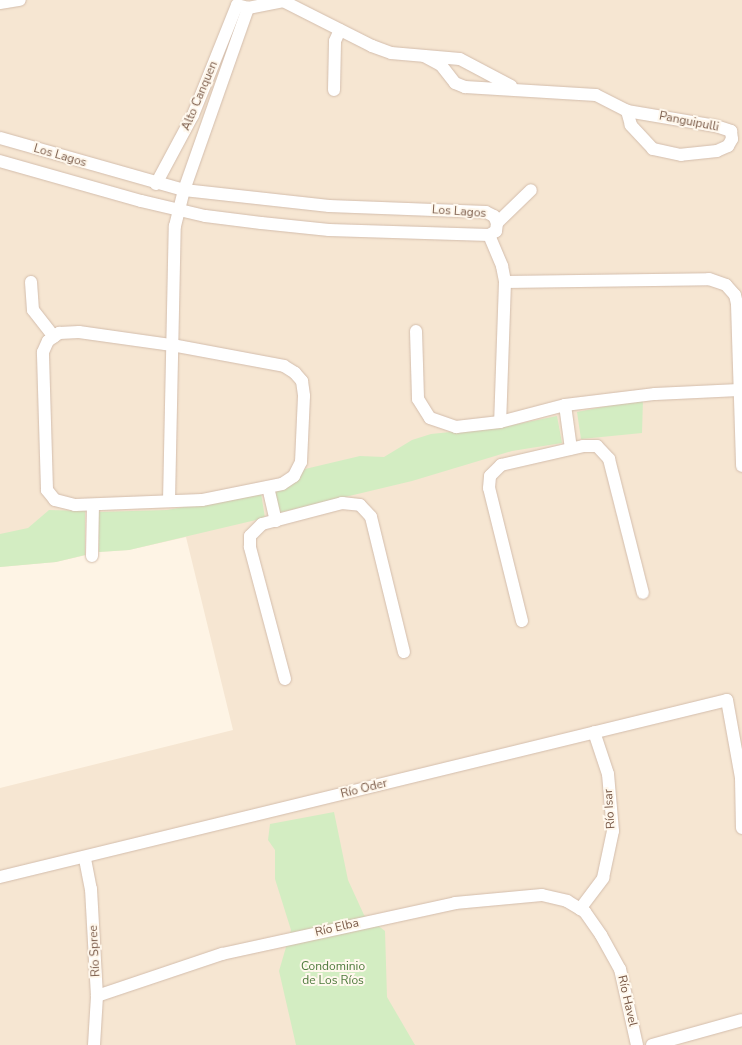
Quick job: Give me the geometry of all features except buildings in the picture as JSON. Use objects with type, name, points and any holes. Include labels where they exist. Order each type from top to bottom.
[{"type":"street","points":[[0,3],[20,0]]},
{"type":"street","name":"Panguipulli","points":[[240,4],[273,1],[295,2],[340,30],[391,53],[460,59],[516,88]]},
{"type":"street","name":"Alto Canquen","points":[[156,184],[193,115],[240,4]]},
{"type":"street","name":"Alto Canquen","points":[[169,501],[174,247],[178,210],[209,120],[240,4]]},
{"type":"street","points":[[334,90],[335,42],[340,30]]},
{"type":"street","name":"Panguipulli","points":[[424,56],[441,65],[454,83],[465,87],[516,88],[596,95],[627,110],[716,126],[731,131],[732,139],[728,146],[717,151],[690,154],[653,149],[631,125],[627,110]]},
{"type":"street","points":[[193,115],[209,120]]},
{"type":"street","name":"Los Lagos","points":[[0,138],[156,184],[184,190],[329,206],[486,212],[494,216],[497,223],[496,231],[488,235],[329,230],[205,216],[0,161]]},
{"type":"street","points":[[497,223],[531,190]]},
{"type":"street","points":[[468,212],[475,224],[469,234]]},
{"type":"street","points":[[488,235],[502,266],[505,282],[500,422]]},
{"type":"street","points":[[505,282],[709,279],[721,282],[730,288],[737,299],[742,466]]},
{"type":"street","points":[[31,282],[33,310],[54,336]]},
{"type":"street","points":[[416,331],[418,399],[430,418],[456,427],[500,422],[566,405],[655,394],[739,390]]},
{"type":"street","points":[[79,332],[172,345],[284,366],[302,381],[301,462],[294,476],[282,484],[202,500],[93,504],[64,504],[55,500],[47,490],[43,352],[54,336],[59,333],[79,332]]},
{"type":"street","points":[[566,405],[571,448]]},
{"type":"street","points":[[522,621],[489,480],[493,471],[501,465],[571,448],[592,445],[607,455],[643,593]]},
{"type":"street","points":[[268,487],[276,520]]},
{"type":"street","points":[[285,679],[249,542],[255,528],[276,520],[348,502],[364,508],[373,522],[404,652]]},
{"type":"street","points":[[92,556],[93,504]]},
{"type":"street","name":"Río Oder","points":[[0,877],[85,858],[727,700],[741,778],[742,828]]},
{"type":"street","name":"Río Isar","points":[[580,909],[603,878],[613,832],[608,774],[594,732]]},
{"type":"street","name":"Río Spree","points":[[85,858],[91,889],[98,996],[94,1045]]},
{"type":"street","name":"Río Elba","points":[[98,996],[222,954],[455,903],[542,895],[567,900],[580,909]]},
{"type":"street","name":"Río Havel","points":[[580,909],[602,934],[620,969],[638,1045]]},
{"type":"street","points":[[652,1045],[742,1020]]},
{"type":"shaded area","points":[[0,0],[742,0],[742,1045],[0,1045],[0,788],[233,730],[186,537],[129,550],[99,552],[56,562],[0,567]]},
{"type":"green space","points":[[643,399],[642,433],[581,439],[577,412]]},
{"type":"green space","points":[[557,416],[562,443],[512,451],[412,481],[278,513],[273,492],[305,469],[360,456],[384,457],[412,440],[431,434],[508,426]]},
{"type":"green space","points":[[261,493],[265,518],[129,550],[99,552],[98,512],[167,510]]},
{"type":"green space","points":[[49,510],[85,511],[85,555],[56,562],[0,567],[0,534],[28,528]]},
{"type":"green space","name":"Condominio de Los Ríos","points":[[334,812],[348,880],[364,915],[385,931],[387,997],[415,1045],[296,1045],[279,971],[291,930],[275,879],[275,850],[268,840],[270,824]]}]
